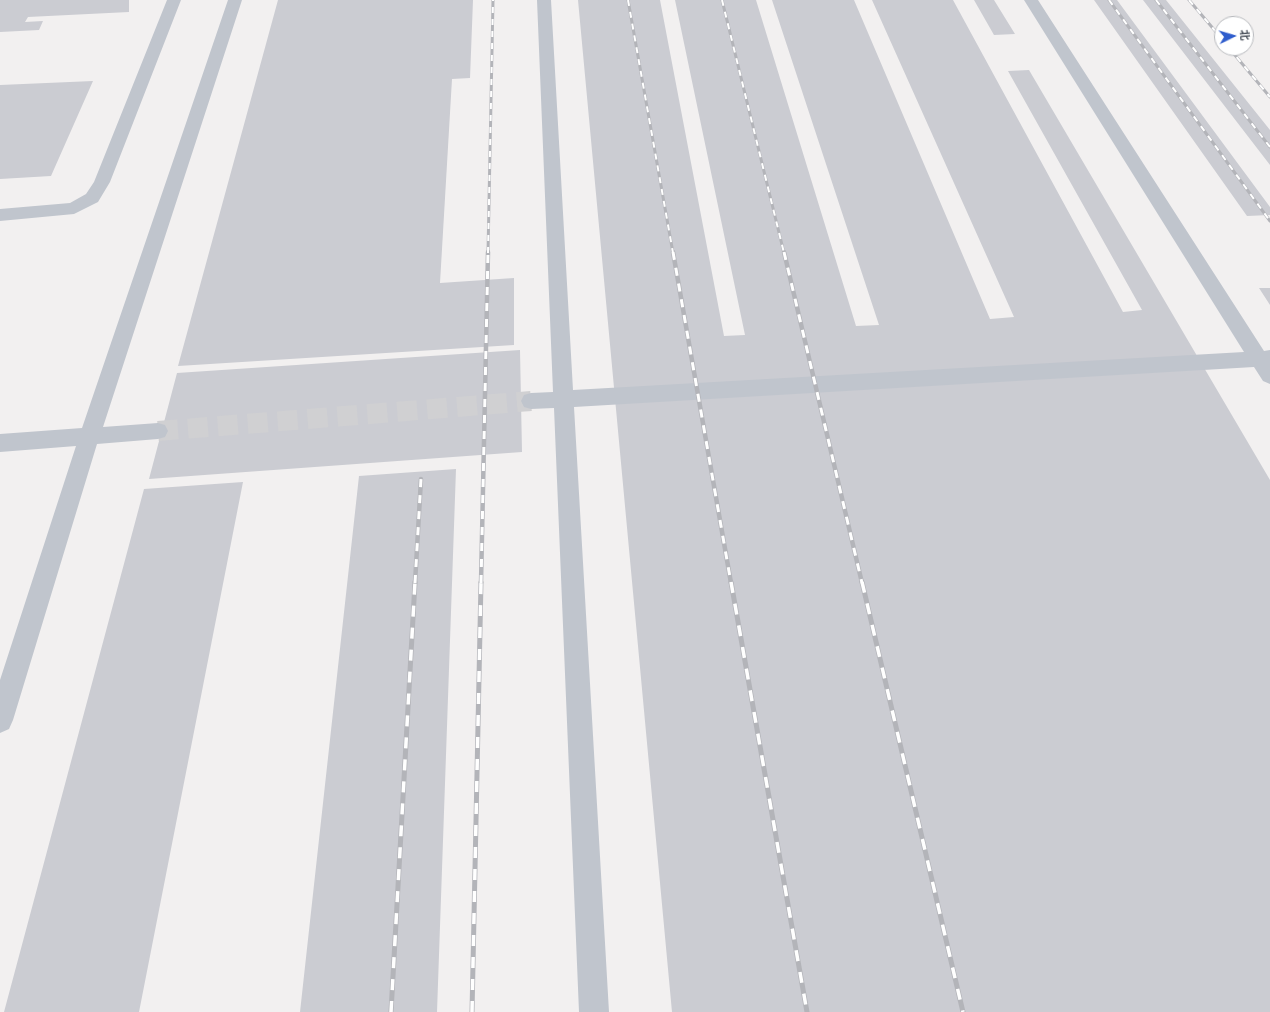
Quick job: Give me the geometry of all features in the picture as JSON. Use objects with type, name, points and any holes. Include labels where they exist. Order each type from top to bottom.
[{"type":"lane","points":[[0,215],[74,208],[92,198],[102,182],[174,0]]},
{"type":"lane","points":[[0,720],[90,437],[235,0]]},
{"type":"lane","points":[[544,0],[594,1012]]},
{"type":"lane","points":[[1031,0],[1264,358],[1270,376]]},
{"type":"lane","points":[[531,401],[1264,358]]},
{"type":"lane","points":[[0,443],[158,431]]},
{"type":"building","points":[[0,0],[129,0],[129,12],[28,17],[25,22],[43,21],[39,30],[0,32]]},
{"type":"building","points":[[278,0],[473,0],[470,78],[452,79],[440,283],[514,278],[514,345],[178,366]]},
{"type":"building","points":[[578,0],[660,0],[724,336],[745,335],[675,0],[756,0],[856,326],[879,325],[772,0],[854,0],[990,319],[1014,317],[872,0],[953,0],[1123,312],[1142,310],[1008,71],[1029,70],[1270,480],[1270,1012],[672,1012]]},
{"type":"building","points":[[974,0],[994,0],[1015,34],[994,35]]},
{"type":"building","points":[[1094,0],[1117,0],[1270,207],[1270,215],[1247,216]]},
{"type":"building","points":[[1143,0],[1166,0],[1270,130],[1270,165]]},
{"type":"building","points":[[93,81],[51,176],[0,179],[0,85]]},
{"type":"building","points":[[1259,288],[1270,288],[1270,305]]},
{"type":"building","points":[[520,350],[522,452],[149,479],[177,373]]},
{"type":"building","points":[[456,469],[437,1012],[300,1012],[359,476]]},
{"type":"building","points":[[243,482],[139,1012],[4,1012],[144,489]]},
{"type":"tunnel","points":[[158,431],[531,401]]},
{"type":"railway","points":[[488,253],[493,0]]},
{"type":"railway","points":[[628,0],[673,253]]},
{"type":"railway","points":[[722,0],[784,253]]},
{"type":"railway","points":[[1109,0],[1270,221]]},
{"type":"railway","points":[[1156,0],[1270,147]]},
{"type":"railway","points":[[1189,0],[1214,30]]},
{"type":"railway","points":[[1236,56],[1270,97]]},
{"type":"railway","points":[[481,583],[488,252]]},
{"type":"railway","points":[[673,252],[731,583]]},
{"type":"railway","points":[[784,252],[862,583]]},
{"type":"railway","points":[[415,583],[421,479]]},
{"type":"railway","points":[[391,1012],[415,582]]},
{"type":"railway","points":[[472,1012],[481,582]]},
{"type":"railway","points":[[731,582],[807,1012]]},
{"type":"railway","points":[[862,582],[963,1012]]}]
